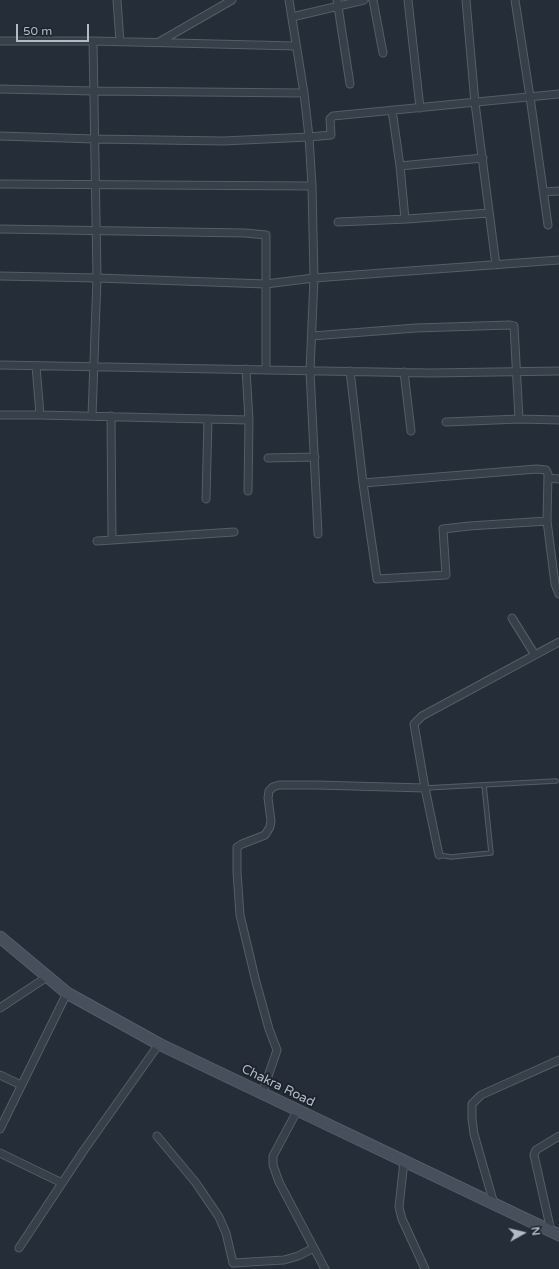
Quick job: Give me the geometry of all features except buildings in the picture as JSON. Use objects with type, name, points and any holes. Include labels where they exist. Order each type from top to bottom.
[{"type":"main road","name":"Chakra Road","points":[[0,937],[67,993],[159,1044],[555,1233]]},
{"type":"street","points":[[117,0],[120,42]]},
{"type":"street","points":[[158,43],[232,0]]},
{"type":"street","points":[[289,0],[304,92],[312,186],[314,278],[310,370],[318,534]]},
{"type":"street","points":[[292,17],[338,3],[364,0]]},
{"type":"street","points":[[373,0],[383,53]]},
{"type":"street","points":[[408,0],[420,108]]},
{"type":"street","points":[[466,0],[475,103],[496,265]]},
{"type":"street","points":[[515,0],[548,225]]},
{"type":"street","points":[[338,3],[350,84]]},
{"type":"street","points":[[0,41],[93,41],[296,46]]},
{"type":"street","points":[[92,416],[96,278],[93,41]]},
{"type":"street","points":[[0,90],[304,92]]},
{"type":"street","points":[[0,136],[223,141],[309,138],[331,135],[330,119],[333,116],[559,94]]},
{"type":"street","points":[[392,110],[400,166],[405,219]]},
{"type":"street","points":[[400,166],[483,158]]},
{"type":"street","points":[[0,184],[312,186]]},
{"type":"street","points":[[544,192],[559,191]]},
{"type":"street","points":[[338,222],[489,213]]},
{"type":"street","points":[[0,229],[245,233],[266,235],[266,370]]},
{"type":"street","points":[[0,276],[266,284],[314,278],[559,260]]},
{"type":"street","points":[[312,336],[416,328],[514,326],[519,420]]},
{"type":"street","points":[[0,365],[404,372],[559,371]]},
{"type":"street","points":[[36,366],[40,415]]},
{"type":"street","points":[[246,370],[248,491]]},
{"type":"street","points":[[350,371],[363,483],[377,579],[446,575],[443,529],[547,521]]},
{"type":"street","points":[[404,372],[412,430]]},
{"type":"street","points":[[0,415],[111,416],[248,420]]},
{"type":"street","points":[[111,416],[112,540]]},
{"type":"street","points":[[206,499],[208,419]]},
{"type":"street","points":[[446,422],[559,420]]},
{"type":"street","points":[[268,458],[315,457]]},
{"type":"street","points":[[363,483],[537,469],[546,470],[548,474],[547,521],[556,569],[555,584],[559,594]]},
{"type":"street","points":[[548,478],[559,479]]},
{"type":"street","points":[[97,541],[234,532]]},
{"type":"street","points":[[512,618],[535,655]]},
{"type":"street","points":[[439,855],[414,724],[418,719],[559,642]]},
{"type":"street","points":[[262,1094],[277,1050],[269,1029],[256,982],[240,915],[237,847],[265,835],[270,827],[271,821],[268,798],[269,791],[273,787],[279,785],[425,788]]},
{"type":"street","points":[[0,1008],[47,977]]},
{"type":"street","points":[[0,1129],[67,993]]},
{"type":"street","points":[[19,1248],[62,1183],[159,1044]]},
{"type":"street","points":[[494,1204],[474,1134],[472,1104],[481,1095],[559,1060]]},
{"type":"street","points":[[0,1075],[21,1086]]},
{"type":"street","points":[[297,1111],[273,1156],[273,1165],[279,1182],[325,1269]]},
{"type":"street","points":[[157,1136],[196,1183],[219,1217],[226,1233],[233,1263],[284,1260],[298,1256],[314,1248]]},
{"type":"street","points":[[555,1233],[534,1155],[536,1150],[559,1136]]},
{"type":"street","points":[[0,1153],[62,1183]]},
{"type":"street","points":[[404,1161],[399,1207],[400,1213],[425,1269]]},
{"type":"lane","points":[[425,788],[556,781]]},
{"type":"lane","points":[[439,855],[451,856],[491,853],[484,785]]}]
